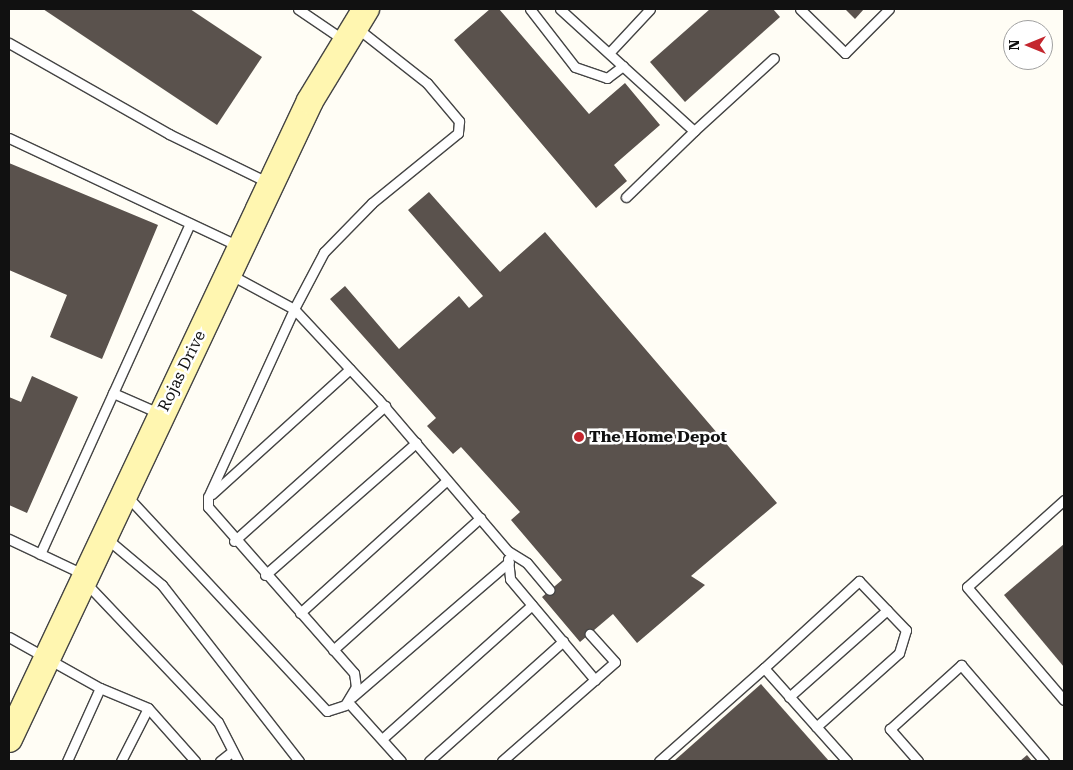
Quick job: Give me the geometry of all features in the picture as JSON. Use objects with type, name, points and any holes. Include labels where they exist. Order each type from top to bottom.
[{"type":"main road","name":"Rojas Drive","points":[[9,739],[271,185],[355,26]]},
{"type":"lane","points":[[298,9],[355,26],[427,83],[459,121],[458,133],[372,203],[324,252],[294,309],[208,497],[212,516],[354,673],[350,699],[401,761]]},
{"type":"lane","points":[[530,9],[575,68],[607,78],[623,66]]},
{"type":"lane","points":[[560,9],[694,131]]},
{"type":"lane","points":[[609,53],[650,9]]},
{"type":"lane","points":[[800,9],[845,53],[889,9]]},
{"type":"lane","points":[[9,43],[169,134],[271,185]]},
{"type":"lane","points":[[626,197],[694,131],[774,58]]},
{"type":"lane","points":[[9,138],[241,247]]},
{"type":"lane","points":[[40,554],[190,223]]},
{"type":"lane","points":[[229,274],[294,309],[384,406],[508,552],[527,563],[550,590]]},
{"type":"lane","points":[[208,497],[350,369]]},
{"type":"lane","points":[[114,393],[162,414]]},
{"type":"lane","points":[[234,541],[384,406]]},
{"type":"lane","points":[[265,576],[416,443]]},
{"type":"lane","points":[[300,613],[447,480]]},
{"type":"lane","points":[[124,493],[327,711],[350,699],[509,562]]},
{"type":"lane","points":[[1064,500],[967,588],[1064,700]]},
{"type":"lane","points":[[333,650],[480,518]]},
{"type":"lane","points":[[104,537],[162,585],[299,761]]},
{"type":"lane","points":[[9,539],[85,578],[218,722],[238,761]]},
{"type":"lane","points":[[508,552],[510,579],[595,680]]},
{"type":"lane","points":[[659,761],[859,581],[906,630],[900,653],[816,727]]},
{"type":"lane","points":[[382,739],[532,605]]},
{"type":"lane","points":[[789,697],[887,610]]},
{"type":"lane","points":[[502,761],[615,662],[590,634]]},
{"type":"lane","points":[[9,637],[46,660],[100,688],[148,708],[195,761]]},
{"type":"lane","points":[[429,761],[563,641]]},
{"type":"lane","points":[[918,761],[890,730],[961,665],[1044,761]]},
{"type":"lane","points":[[764,668],[847,761]]},
{"type":"lane","points":[[67,761],[100,688]]},
{"type":"lane","points":[[121,761],[148,708]]},
{"type":"lane","points":[[220,761],[233,751]]},
{"type":"building","points":[[43,9],[190,9],[262,57],[217,125]]},
{"type":"building","points":[[490,9],[499,9],[589,114],[625,83],[660,125],[614,165],[627,181],[596,208],[454,40]]},
{"type":"building","points":[[710,9],[773,9],[780,17],[685,102],[650,62]]},
{"type":"building","points":[[845,9],[864,9],[855,19]]},
{"type":"building","points":[[9,163],[158,225],[102,359],[50,337],[67,295],[9,270]]},
{"type":"building","name":"The Home Depot","points":[[429,192],[500,272],[545,232],[777,503],[691,576],[705,585],[637,643],[613,614],[580,642],[542,597],[562,580],[511,520],[520,512],[461,447],[453,454],[427,426],[436,418],[330,299],[345,286],[399,349],[459,296],[469,308],[483,296],[408,210]]},
{"type":"building","points":[[32,376],[78,397],[27,513],[9,505],[9,397],[21,402]]},
{"type":"building","points":[[1064,544],[1064,667],[1004,595]]},
{"type":"building","points":[[761,684],[829,761],[674,761]]},
{"type":"building","points":[[1027,755],[1032,761],[1020,761]]},
{"type":"place","name":"The Home Depot","points":[[579,437]]}]
